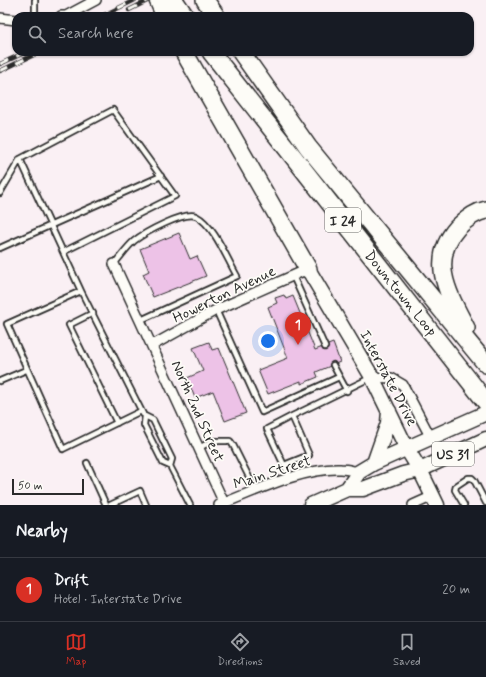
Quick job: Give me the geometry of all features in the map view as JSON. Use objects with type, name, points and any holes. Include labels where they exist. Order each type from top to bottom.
[{"type":"highway","points":[[158,0],[163,12]]},
{"type":"highway","points":[[174,0],[182,12]]},
{"type":"highway","points":[[205,0],[213,12]]},
{"type":"highway","points":[[186,56],[300,272]]},
{"type":"highway","name":"Downtown Loop","points":[[214,56],[465,373],[486,402]]},
{"type":"highway","name":"Downtown Loop","points":[[244,56],[308,147],[483,361]]},
{"type":"highway","points":[[483,361],[448,292],[442,264],[447,244],[452,234],[462,223],[486,210]]},
{"type":"main road","name":"Interstate Drive","points":[[300,272],[372,377],[407,449],[420,470],[435,501]]},
{"type":"main road","points":[[374,464],[388,423],[388,411]]},
{"type":"main road","name":"US 31","points":[[347,490],[359,472],[486,413]]},
{"type":"main road","name":"US 31","points":[[311,505],[347,490],[363,490],[403,474],[420,470],[486,439]]},
{"type":"street","points":[[74,12],[96,0]]},
{"type":"street","points":[[0,18],[12,20]]},
{"type":"street","name":"North 2nd Street","points":[[114,264],[200,448],[222,504]]},
{"type":"street","name":"Howerton Avenue","points":[[152,345],[216,310],[300,272]]},
{"type":"street","points":[[372,377],[391,378],[403,385],[431,438]]},
{"type":"street","name":"Main Street","points":[[222,504],[290,478],[340,469],[359,472]]},
{"type":"street","points":[[413,505],[435,501]]},
{"type":"lane","points":[[35,0],[35,12]]},
{"type":"lane","points":[[0,193],[20,159],[113,110],[175,196],[64,252]]},
{"type":"lane","points":[[20,159],[82,291],[142,411],[146,416],[153,420],[172,459],[170,466]]},
{"type":"lane","points":[[0,248],[160,176]]},
{"type":"lane","points":[[114,264],[134,240],[168,222],[187,215],[195,216],[209,227],[237,276],[141,320]]},
{"type":"lane","points":[[300,272],[325,347]]},
{"type":"lane","points":[[82,291],[7,324],[26,370],[63,449],[142,411]]},
{"type":"lane","points":[[216,310],[262,412],[339,377]]},
{"type":"lane","points":[[93,313],[69,325],[117,423]]},
{"type":"lane","points":[[333,365],[347,391]]},
{"type":"lane","points":[[0,381],[26,370]]},
{"type":"lane","points":[[290,478],[267,429],[347,391],[372,377]]},
{"type":"lane","points":[[146,416],[144,425],[163,463],[170,466],[190,505]]},
{"type":"lane","points":[[284,465],[309,455],[292,416]]},
{"type":"lane","points":[[200,448],[212,441],[230,441],[256,491]]},
{"type":"lane","points":[[87,463],[106,505]]},
{"type":"lane","points":[[464,505],[456,490],[456,486],[468,478],[472,478],[474,480],[486,503]]},
{"type":"lane","points":[[110,505],[140,491],[146,505]]},
{"type":"building","points":[[179,233],[190,259],[197,256],[206,276],[153,297],[143,274],[149,271],[140,249]]},
{"type":"building","points":[[284,295],[286,299],[293,296],[315,350],[333,343],[340,362],[316,372],[318,377],[301,384],[301,381],[268,394],[258,370],[288,358],[268,307],[277,303],[275,298]]},
{"type":"building","points":[[209,342],[212,350],[219,348],[246,413],[225,421],[213,391],[195,398],[187,378],[203,371],[193,348]]},
{"type":"railway","points":[[110,12],[135,0]]},
{"type":"railway","points":[[129,10],[149,0]]},
{"type":"railway","points":[[0,64],[17,56]]},
{"type":"railway","points":[[0,71],[32,56]]},
{"type":"place","name":"Drift","points":[[298,345]]}]
